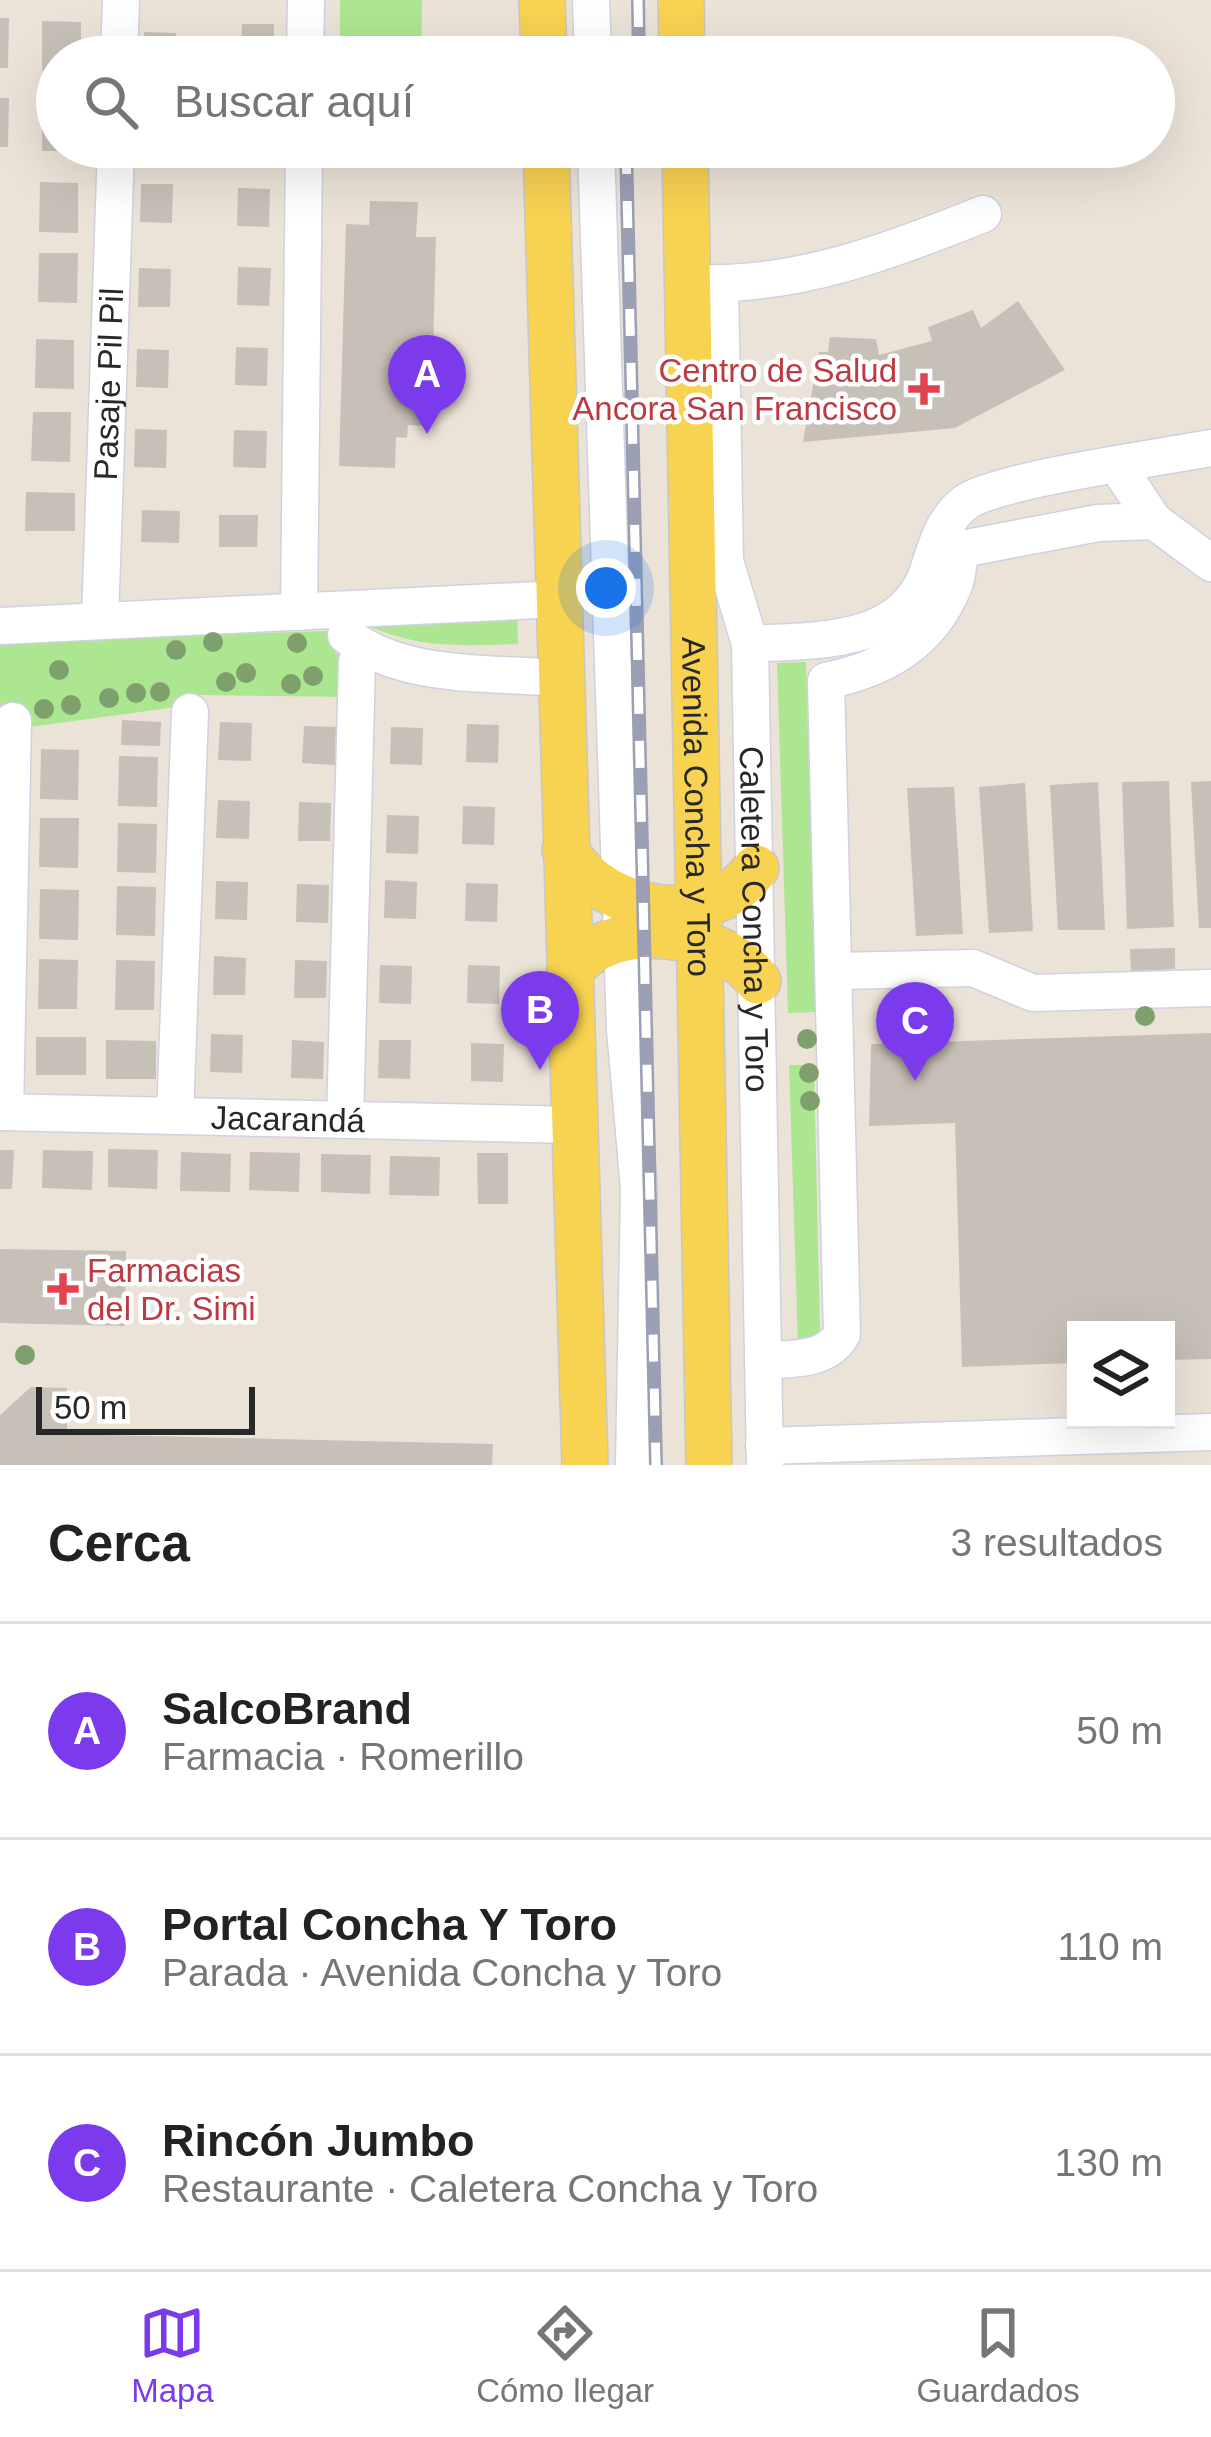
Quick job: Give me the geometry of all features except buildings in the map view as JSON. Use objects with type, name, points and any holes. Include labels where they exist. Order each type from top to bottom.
[{"type":"main road","points":[[542,0],[543,36]]},
{"type":"main road","points":[[681,0],[682,36]]},
{"type":"main road","points":[[547,168],[585,1465]]},
{"type":"main road","name":"Avenida Concha y Toro","points":[[688,168],[704,284],[701,924],[710,1465]]},
{"type":"main road","points":[[704,284],[722,379]]},
{"type":"main road","points":[[702,476],[725,561]]},
{"type":"main road","points":[[566,850],[621,920],[701,924],[758,981]]},
{"type":"main road","points":[[701,924],[756,868]]},
{"type":"main road","points":[[569,974],[621,920]]},
{"type":"street","points":[[120,36],[121,0]]},
{"type":"street","points":[[305,36],[306,0]]},
{"type":"street","points":[[591,0],[592,36]]},
{"type":"street","name":"Pasaje Pil Pil","points":[[100,621],[115,168]]},
{"type":"street","points":[[299,612],[304,168]]},
{"type":"street","points":[[597,168],[621,920],[639,1189],[634,1465]]},
{"type":"street","points":[[704,284],[815,271],[983,214]]},
{"type":"street","points":[[702,476],[722,379]]},
{"type":"street","points":[[749,644],[847,636],[884,625],[912,601],[943,528],[976,496],[1211,448]]},
{"type":"street","points":[[1118,467],[1154,521],[1211,562]]},
{"type":"street","points":[[1026,484],[1030,533]]},
{"type":"street","points":[[763,1361],[816,1357],[835,1347],[842,1334],[826,681],[864,673],[917,641],[943,610],[962,549],[1030,533],[1154,521]]},
{"type":"street","name":"Caletera Concha y Toro","points":[[725,561],[749,644],[764,1455]]},
{"type":"street","points":[[0,626],[559,599]]},
{"type":"street","points":[[299,612],[362,648],[417,667],[561,679]]},
{"type":"street","points":[[345,1120],[357,662],[362,648]]},
{"type":"street","points":[[175,1116],[190,712]]},
{"type":"street","points":[[3,1112],[14,721]]},
{"type":"street","points":[[836,971],[973,968],[1034,993],[1211,988]]},
{"type":"street","name":"Jacarandá","points":[[3,1112],[573,1125]]},
{"type":"street","points":[[764,1455],[1211,1432]]},
{"type":"green space","points":[[340,0],[422,0],[421,36],[340,36]]},
{"type":"green space","points":[[517,611],[518,644],[433,643],[394,635],[351,618]]},
{"type":"green space","points":[[327,631],[336,653],[351,662],[348,697],[190,695],[178,697],[177,707],[0,731],[0,641]]},
{"type":"green space","points":[[806,662],[816,1012],[788,1013],[777,663]]},
{"type":"green space","points":[[789,1065],[814,1065],[820,1333],[798,1345]]},
{"type":"railway","points":[[638,0],[639,36]]},
{"type":"railway","points":[[626,168],[656,1465]]},
{"type":"place","name":"Centro de Salud Ancora San Francisco","points":[[924,389]]},
{"type":"place","name":"SalcoBrand","points":[[427,434]]},
{"type":"place","name":"Portal Concha Y Toro","points":[[540,1070]]},
{"type":"place","name":"Rincón Jumbo","points":[[915,1081]]},
{"type":"place","name":"Farmacias del Dr. Simi","points":[[63,1289]]}]
